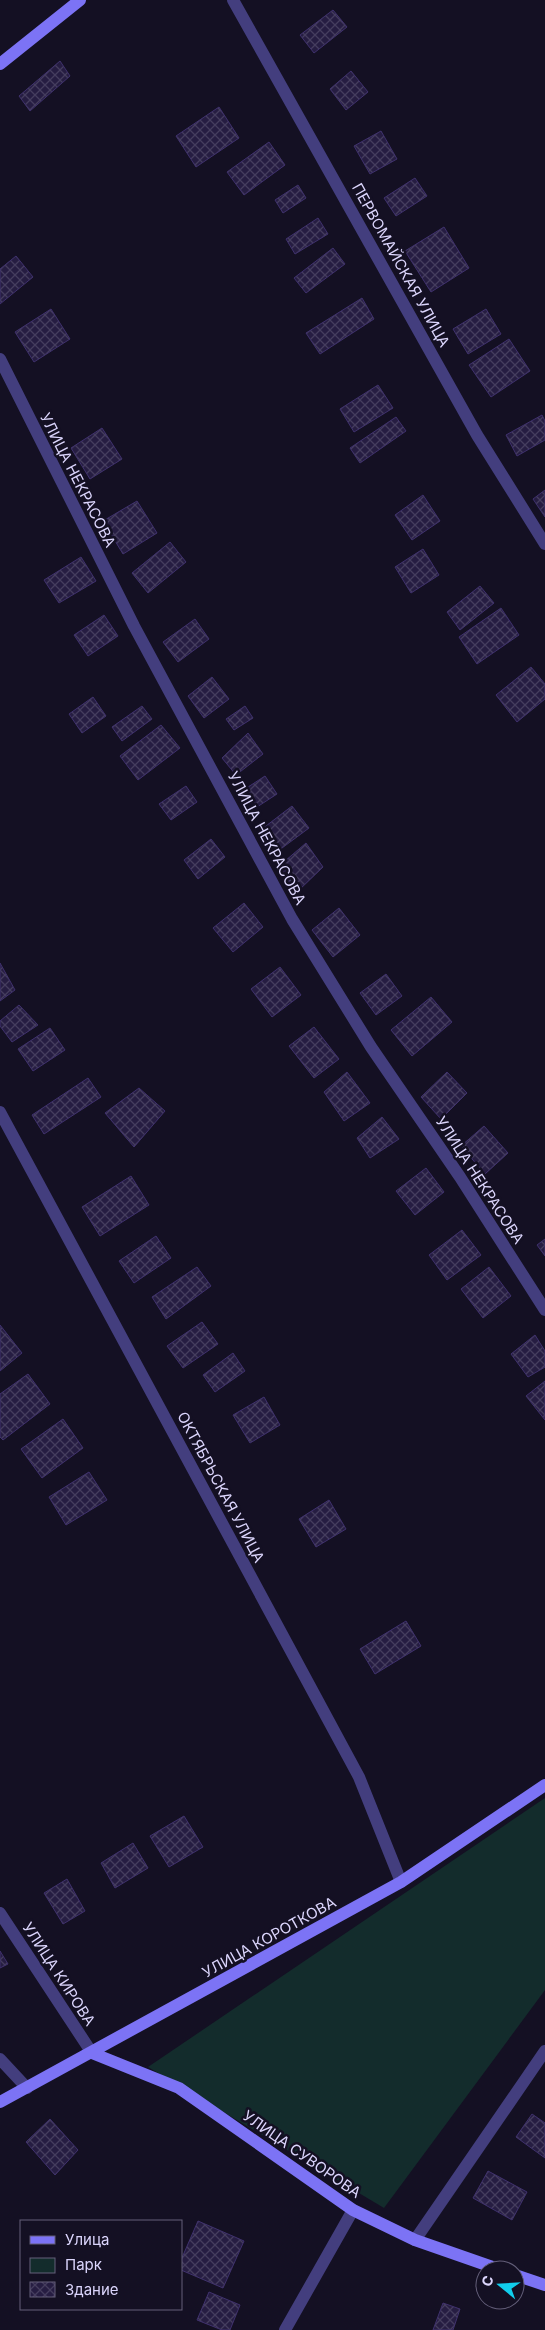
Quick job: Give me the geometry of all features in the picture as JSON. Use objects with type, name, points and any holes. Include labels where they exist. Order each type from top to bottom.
[{"type":"street","points":[[0,64],[80,0]]},
{"type":"street","name":"ПЕРВОМАЙСКАЯ УЛИЦА","points":[[233,0],[477,436],[545,544]]},
{"type":"street","name":"УЛИЦА НЕКРАСОВА","points":[[0,359],[134,626],[292,919],[371,1047],[460,1178],[545,1310]]},
{"type":"street","name":"ОКТЯБРЬСКАЯ УЛИЦА","points":[[0,1112],[360,1777],[401,1882]]},
{"type":"street","name":"УЛИЦА КОРОТКОВА","points":[[0,2102],[401,1882],[545,1785]]},
{"type":"street","name":"УЛИЦА КИРОВА","points":[[0,1913],[92,2053]]},
{"type":"street","points":[[415,2240],[545,2052]]},
{"type":"street","name":"УЛИЦА СУВОРОВА","points":[[92,2053],[179,2088],[353,2210],[415,2240],[475,2261]]},
{"type":"street","points":[[0,2059],[27,2088]]},
{"type":"street","points":[[285,2330],[353,2210]]},
{"type":"street","points":[[525,2278],[545,2285]]},
{"type":"green space","points":[[545,1798],[545,1990],[384,2208],[148,2067]]},
{"type":"building","points":[[333,10],[347,27],[314,53],[300,35]]},
{"type":"building","points":[[60,61],[70,76],[30,111],[19,96]]},
{"type":"building","points":[[351,71],[368,92],[346,110],[330,89]]},
{"type":"building","points":[[219,107],[239,138],[196,167],[176,136]]},
{"type":"building","points":[[381,131],[397,159],[370,174],[354,146]]},
{"type":"building","points":[[269,142],[285,165],[244,195],[227,172]]},
{"type":"building","points":[[415,178],[427,196],[396,216],[384,198]]},
{"type":"building","points":[[298,185],[306,198],[283,213],[275,200]]},
{"type":"building","points":[[318,218],[328,234],[295,254],[286,239]]},
{"type":"building","points":[[444,227],[469,268],[431,292],[405,251]]},
{"type":"building","points":[[333,248],[345,264],[306,293],[294,278]]},
{"type":"building","points":[[16,256],[33,277],[0,304],[0,269]]},
{"type":"building","points":[[362,298],[374,319],[320,354],[306,333]]},
{"type":"building","points":[[51,309],[70,339],[34,362],[15,332]]},
{"type":"building","points":[[486,309],[501,334],[468,354],[453,329]]},
{"type":"building","points":[[509,339],[530,371],[491,397],[469,365]]},
{"type":"building","points":[[378,385],[393,408],[354,432],[340,409]]},
{"type":"building","points":[[542,415],[545,421],[545,440],[517,456],[506,435]]},
{"type":"building","points":[[396,417],[406,431],[360,463],[350,448]]},
{"type":"building","points":[[102,428],[122,459],[90,479],[71,448]]},
{"type":"building","points":[[545,490],[545,517],[533,499]]},
{"type":"building","points":[[423,495],[440,521],[412,540],[395,515]]},
{"type":"building","points":[[137,501],[157,533],[123,554],[103,521]]},
{"type":"building","points":[[170,542],[186,562],[148,593],[132,573]]},
{"type":"building","points":[[423,549],[439,575],[411,593],[395,567]]},
{"type":"building","points":[[81,557],[96,581],[59,603],[44,580]]},
{"type":"building","points":[[480,586],[494,603],[460,630],[447,612]]},
{"type":"building","points":[[501,608],[519,635],[477,664],[459,637]]},
{"type":"building","points":[[104,615],[118,636],[88,656],[74,635]]},
{"type":"building","points":[[195,619],[209,639],[178,662],[163,642]]},
{"type":"building","points":[[531,667],[545,684],[545,699],[517,722],[496,695]]},
{"type":"building","points":[[212,677],[229,699],[204,718],[188,696]]},
{"type":"building","points":[[93,697],[106,716],[82,733],[69,714]]},
{"type":"building","points":[[142,706],[152,719],[122,741],[112,727]]},
{"type":"building","points":[[245,706],[253,718],[234,730],[226,719]]},
{"type":"building","points":[[161,725],[180,748],[138,780],[120,756]]},
{"type":"building","points":[[248,733],[263,754],[236,775],[222,758]]},
{"type":"building","points":[[265,776],[277,794],[257,807],[245,789]]},
{"type":"building","points":[[186,786],[197,802],[171,820],[159,804]]},
{"type":"building","points":[[292,806],[309,828],[278,851],[262,829]]},
{"type":"building","points":[[211,839],[225,857],[198,879],[184,860]]},
{"type":"building","points":[[306,843],[323,867],[297,892],[278,867]]},
{"type":"building","points":[[244,903],[263,927],[233,952],[213,928]]},
{"type":"building","points":[[339,908],[360,935],[333,957],[312,930]]},
{"type":"building","points":[[0,963],[15,990],[0,1001]]},
{"type":"building","points":[[280,967],[301,995],[272,1017],[251,989]]},
{"type":"building","points":[[386,974],[402,996],[376,1015],[360,993]]},
{"type":"building","points":[[431,997],[452,1022],[412,1056],[391,1030]]},
{"type":"building","points":[[19,1005],[38,1025],[12,1042],[0,1026],[0,1021]]},
{"type":"building","points":[[314,1027],[339,1059],[314,1078],[289,1046]]},
{"type":"building","points":[[50,1028],[65,1050],[33,1071],[18,1049]]},
{"type":"building","points":[[347,1072],[370,1103],[344,1121],[324,1092]]},
{"type":"building","points":[[447,1072],[467,1093],[441,1119],[421,1097]]},
{"type":"building","points":[[88,1078],[101,1097],[44,1134],[32,1115]]},
{"type":"building","points":[[139,1088],[165,1111],[134,1147],[105,1113]]},
{"type":"building","points":[[382,1117],[399,1139],[370,1158],[357,1138]]},
{"type":"building","points":[[484,1126],[508,1153],[485,1174],[461,1146]]},
{"type":"building","points":[[426,1168],[444,1192],[415,1215],[396,1191]]},
{"type":"building","points":[[131,1176],[149,1205],[100,1236],[82,1207]]},
{"type":"building","points":[[462,1230],[481,1255],[447,1280],[429,1255]]},
{"type":"building","points":[[156,1236],[171,1258],[134,1283],[119,1261]]},
{"type":"building","points":[[545,1239],[545,1256],[537,1245]]},
{"type":"building","points":[[197,1267],[211,1286],[166,1319],[152,1297]]},
{"type":"building","points":[[489,1267],[511,1296],[483,1318],[461,1289]]},
{"type":"building","points":[[202,1322],[218,1344],[183,1368],[167,1346]]},
{"type":"building","points":[[0,1325],[22,1353],[0,1371]]},
{"type":"building","points":[[535,1335],[545,1351],[545,1367],[528,1377],[511,1354]]},
{"type":"building","points":[[233,1353],[245,1371],[215,1392],[203,1375]]},
{"type":"building","points":[[28,1374],[50,1404],[3,1440],[0,1437],[0,1394]]},
{"type":"building","points":[[545,1381],[545,1420],[526,1396]]},
{"type":"building","points":[[264,1397],[280,1425],[250,1443],[233,1415]]},
{"type":"building","points":[[63,1419],[83,1448],[42,1478],[21,1449]]},
{"type":"building","points":[[89,1472],[107,1500],[66,1525],[49,1497]]},
{"type":"building","points":[[329,1500],[346,1529],[316,1547],[299,1519]]},
{"type":"building","points":[[406,1621],[421,1646],[375,1674],[360,1649]]},
{"type":"building","points":[[184,1816],[203,1847],[169,1867],[150,1836]]},
{"type":"building","points":[[133,1843],[148,1868],[115,1888],[101,1863]]},
{"type":"building","points":[[67,1879],[85,1911],[63,1924],[44,1893]]},
{"type":"building","points":[[0,1951],[8,1964],[0,1968]]},
{"type":"building","points":[[532,2114],[545,2123],[545,2158],[516,2137]]},
{"type":"building","points":[[50,2119],[78,2150],[55,2175],[26,2142]]},
{"type":"building","points":[[488,2171],[527,2192],[512,2220],[473,2198]]},
{"type":"building","points":[[198,2221],[244,2241],[223,2288],[182,2270],[182,2258]]},
{"type":"building","points":[[209,2292],[240,2305],[230,2330],[222,2330],[197,2320]]},
{"type":"building","points":[[443,2303],[460,2309],[453,2330],[433,2330]]}]
